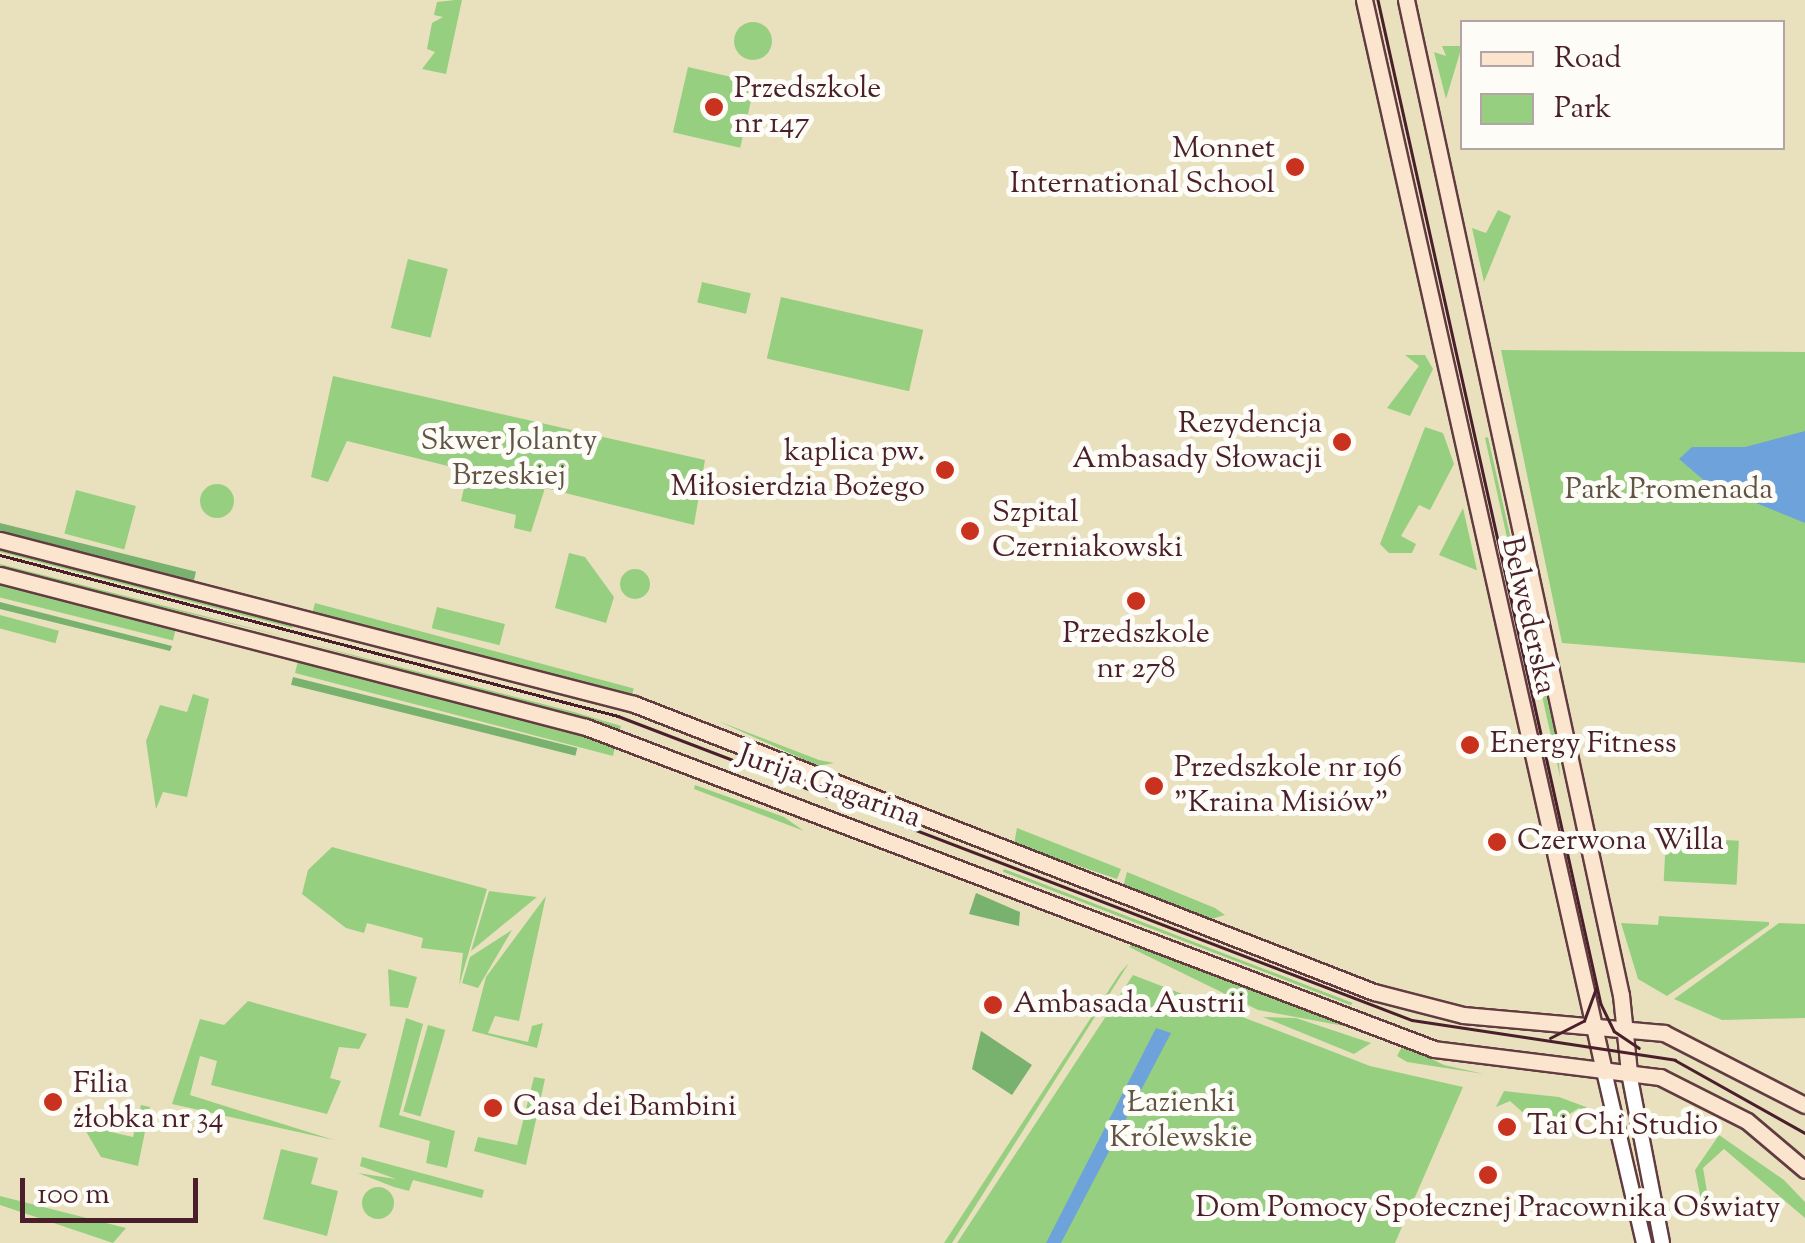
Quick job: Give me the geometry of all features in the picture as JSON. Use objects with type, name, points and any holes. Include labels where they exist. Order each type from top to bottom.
[{"type":"main road","name":"Belwederska","points":[[1364,0],[1590,1028],[1604,1071]]},
{"type":"main road","name":"Belwederska","points":[[1406,0],[1624,1030],[1629,1073]]},
{"type":"main road","name":"Jurija Gagarina","points":[[0,540],[634,704],[1411,1004],[1682,1040],[1805,1105]]},
{"type":"main road","name":"Jurija Gagarina","points":[[0,575],[586,727],[1434,1049],[1629,1073],[1718,1104],[1805,1170]]},
{"type":"street","name":"Belwederska","points":[[1604,1071],[1644,1243]]},
{"type":"street","name":"Belwederska","points":[[1629,1073],[1662,1243]]},
{"type":"green space","points":[[462,0],[446,74],[422,69],[435,52],[427,49],[432,23],[443,17],[434,15],[437,2]]},
{"type":"green space","points":[[753,22],[767,27],[772,41],[767,55],[753,60],[739,55],[734,41],[739,27]]},
{"type":"green space","points":[[1442,46],[1460,46],[1446,99],[1434,52],[1446,56]]},
{"type":"green space","points":[[688,67],[755,83],[740,148],[673,132]]},
{"type":"green space","points":[[1498,210],[1511,216],[1484,282],[1472,228],[1486,233]]},
{"type":"green space","points":[[408,259],[448,269],[431,338],[391,328]]},
{"type":"green space","points":[[702,282],[751,293],[746,314],[697,302]]},
{"type":"green space","points":[[781,297],[923,330],[909,391],[767,358]]},
{"type":"green space","name":"Park Promenada","points":[[1501,350],[1805,352],[1805,663],[1562,643]]},
{"type":"green space","points":[[1405,355],[1425,355],[1433,369],[1410,416],[1387,408],[1419,366]]},
{"type":"green space","name":"Skwer Jolanty Brzeskiej","points":[[333,376],[705,460],[694,525],[545,488],[531,532],[514,528],[516,515],[461,501],[468,471],[347,441],[328,482],[311,477]]},
{"type":"green space","points":[[1425,427],[1443,433],[1454,464],[1430,510],[1419,505],[1401,536],[1416,544],[1412,553],[1389,553],[1380,544]]},
{"type":"green space","points":[[1502,434],[1511,434],[1555,651],[1551,650]]},
{"type":"green space","points":[[1488,437],[1558,748],[1560,777],[1485,438]]},
{"type":"green space","points":[[217,484],[229,489],[234,501],[229,513],[217,518],[205,513],[200,501],[205,489]]},
{"type":"green space","points":[[76,490],[136,506],[124,550],[64,533]]},
{"type":"green space","points":[[1463,508],[1477,570],[1439,555]]},
{"type":"green space","points":[[0,523],[196,572],[193,583],[0,534]]},
{"type":"green space","points":[[0,547],[294,622],[292,628],[0,552]]},
{"type":"green space","points":[[569,553],[585,557],[614,597],[606,623],[555,608]]},
{"type":"green space","points":[[0,564],[290,638],[0,568]]},
{"type":"green space","points":[[635,569],[649,578],[650,584],[641,598],[635,599],[621,590],[620,584],[629,570]]},
{"type":"green space","points":[[0,582],[177,626],[173,641],[0,597]]},
{"type":"green space","points":[[0,602],[172,646],[170,651],[0,609]]},
{"type":"green space","points":[[315,603],[634,688],[631,699],[312,614]]},
{"type":"green space","points":[[437,607],[505,624],[500,645],[432,628]]},
{"type":"green space","points":[[0,615],[59,631],[56,643],[0,628]]},
{"type":"green space","points":[[303,642],[574,712],[621,726],[620,730]]},
{"type":"green space","points":[[299,657],[579,735],[615,747],[613,756],[295,673]]},
{"type":"green space","points":[[293,677],[577,748],[575,756],[291,685]]},
{"type":"green space","points":[[193,694],[209,699],[187,797],[163,792],[156,809],[146,741],[160,705],[187,712]]},
{"type":"green space","points":[[718,721],[819,760],[834,763],[818,766]]},
{"type":"green space","points":[[695,785],[784,817],[804,831],[694,789]]},
{"type":"green space","points":[[1017,828],[1121,869],[1117,879],[1014,844]]},
{"type":"green space","points":[[1666,837],[1739,841],[1737,885],[1664,881]]},
{"type":"green space","points":[[332,847],[487,889],[459,986],[463,953],[421,948],[423,938],[367,923],[364,933],[346,928],[302,894],[308,870]]},
{"type":"green space","points":[[1004,869],[1352,1003],[1351,1005]]},
{"type":"green space","points":[[1127,872],[1225,915],[1208,920],[1123,887]]},
{"type":"green space","points":[[489,891],[537,897],[471,951]]},
{"type":"green space","points":[[976,893],[1020,912],[1019,926],[969,914]]},
{"type":"green space","points":[[546,896],[519,1021],[495,1016],[488,1033],[528,1042],[532,1026],[543,1023],[537,1048],[472,1031],[486,977]]},
{"type":"green space","points":[[1659,916],[1769,925],[1667,996],[1638,979],[1621,923],[1658,925]]},
{"type":"green space","points":[[1779,923],[1805,924],[1805,1018],[1722,1020],[1674,999]]},
{"type":"green space","points":[[512,930],[478,988],[462,983],[470,957]]},
{"type":"green space","points":[[1135,941],[1371,1031],[1258,1010],[1129,947]]},
{"type":"green space","points":[[1129,963],[952,1243],[944,1243],[1120,973]]},
{"type":"green space","points":[[388,969],[417,977],[408,1008],[390,1006]]},
{"type":"green space","name":"Łazienki Królewskie","points":[[1133,975],[1370,1066],[1463,1087],[1395,1243],[957,1243]]},
{"type":"green space","points":[[248,1001],[367,1034],[359,1049],[339,1047],[330,1078],[341,1081],[327,1114],[211,1085],[217,1061],[200,1056],[190,1095],[334,1140],[172,1104],[200,1019],[224,1025]]},
{"type":"green space","points":[[1263,1017],[1296,1018],[1371,1043],[1354,1054]]},
{"type":"green space","points":[[406,1018],[423,1024],[399,1115],[455,1131],[447,1168],[426,1163],[430,1141],[379,1127]]},
{"type":"green space","points":[[428,1025],[445,1030],[420,1116],[403,1112]]},
{"type":"green space","points":[[981,1031],[1032,1065],[1012,1095],[972,1069]]},
{"type":"green space","points":[[1403,1045],[1444,1065],[1484,1074],[1407,1062],[1397,1056]]},
{"type":"green space","points":[[534,1077],[545,1079],[526,1165],[474,1151],[478,1137],[517,1145]]},
{"type":"green space","points":[[1504,1091],[1559,1097],[1586,1107],[1592,1116],[1579,1108],[1560,1120],[1528,1117],[1510,1101],[1496,1107]]},
{"type":"green space","points":[[141,1105],[150,1107],[138,1166],[101,1157],[80,1121],[114,1117],[111,1132],[133,1137]]},
{"type":"green space","points":[[1719,1135],[1784,1180],[1805,1202],[1805,1218],[1724,1149],[1703,1168],[1708,1197],[1701,1200],[1695,1170]]},
{"type":"green space","points":[[281,1149],[318,1158],[311,1184],[338,1191],[327,1236],[263,1219]]},
{"type":"green space","points":[[362,1157],[484,1190],[482,1198],[413,1180],[409,1191],[394,1187],[358,1173],[396,1179],[360,1166]]},
{"type":"green space","points":[[378,1187],[389,1192],[394,1203],[389,1214],[378,1219],[367,1214],[362,1203],[367,1192]]},
{"type":"green space","points":[[0,1196],[126,1228],[113,1243],[0,1205]]},
{"type":"water","points":[[1805,431],[1805,523],[1707,483],[1679,459],[1692,447],[1745,447]]},
{"type":"water","points":[[1156,1028],[1171,1033],[1061,1243],[1046,1243]]},
{"type":"tram line","points":[[1378,0],[1601,1004],[1614,1031],[1639,1048]]},
{"type":"tram line","points":[[0,555],[618,716],[1412,1020],[1675,1060],[1805,1133]]},
{"type":"tram line","points":[[1550,1038],[1584,1021],[1596,988]]},
{"type":"place","name":"Przedszkole nr 147","points":[[714,107]]},
{"type":"place","name":"Monnet International School","points":[[1295,167]]},
{"type":"place","name":"Rezydencja Ambasady Słowacji","points":[[1342,442]]},
{"type":"place","name":"kaplica pw. Miłosierdzia Bożego","points":[[945,470]]},
{"type":"place","name":"Szpital Czerniakowski","points":[[970,531]]},
{"type":"place","name":"Przedszkole nr 278","points":[[1136,601]]},
{"type":"place","name":"Energy Fitness","points":[[1470,745]]},
{"type":"place","name":"Przedszkole nr 196 \"Kraina Misiów\"","points":[[1154,786]]},
{"type":"place","name":"Czerwona Willa","points":[[1497,842]]},
{"type":"place","name":"Ambasada Austrii","points":[[993,1005]]},
{"type":"place","name":"Filia żłobka nr 34","points":[[53,1102]]},
{"type":"place","name":"Casa dei Bambini","points":[[493,1108]]},
{"type":"place","name":"Tai Chi Studio","points":[[1507,1127]]},
{"type":"place","name":"Dom Pomocy Społecznej Pracownika Oświaty","points":[[1488,1175]]}]
